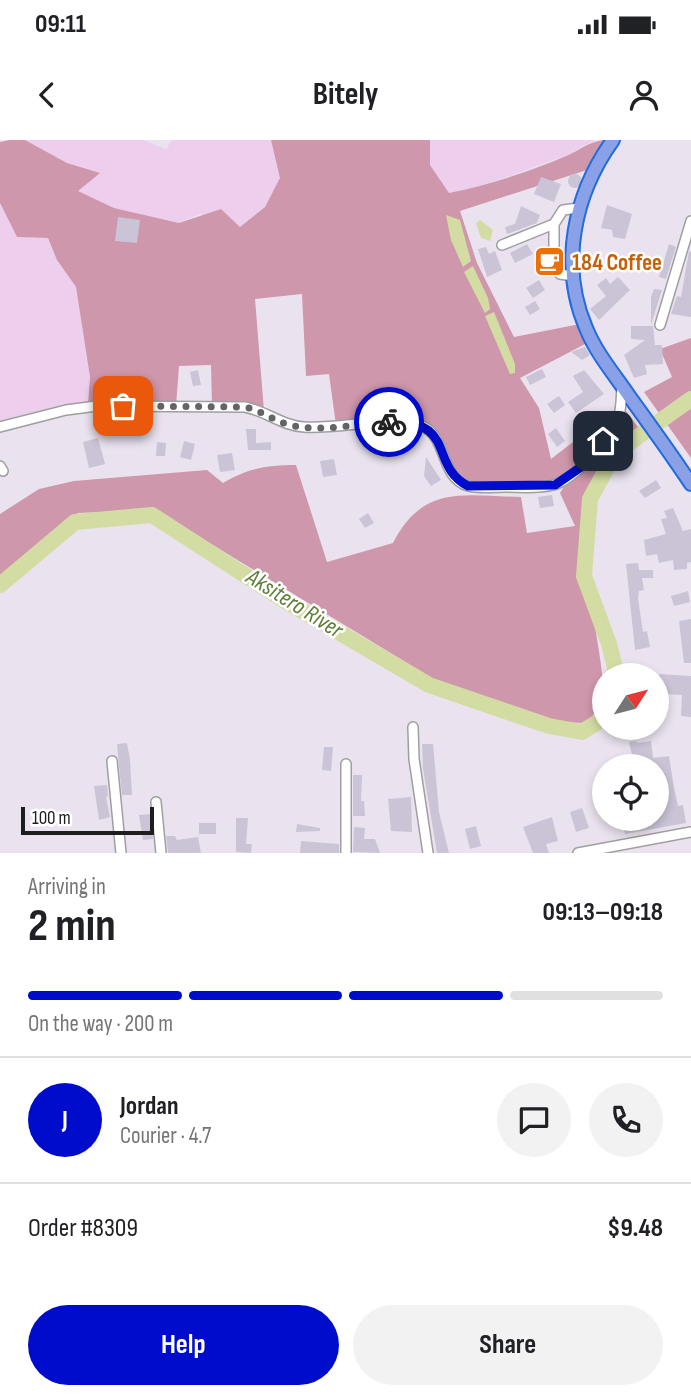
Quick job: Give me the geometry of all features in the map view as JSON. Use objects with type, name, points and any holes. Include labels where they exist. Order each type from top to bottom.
[{"type":"highway","points":[[613,140],[596,166],[579,208],[572,249],[573,276],[585,327],[624,389],[691,484]]},
{"type":"street","points":[[502,244],[554,223],[563,210],[579,208]]},
{"type":"street","points":[[660,325],[691,220]]},
{"type":"street","points":[[554,223],[555,271],[573,276]]},
{"type":"street","points":[[0,427],[66,410],[97,406],[245,407],[264,411],[288,424],[304,427],[397,422],[430,430],[438,440],[450,470],[457,480],[468,486],[537,488],[555,485],[570,476],[603,441],[620,414],[624,389]]},
{"type":"street","points":[[413,727],[413,752],[428,853]]},
{"type":"street","points":[[112,761],[121,853]]},
{"type":"street","points":[[346,764],[346,853]]},
{"type":"street","points":[[156,802],[161,853]]},
{"type":"street","points":[[578,853],[691,832]]},
{"type":"shaded area","points":[[25,140],[143,140],[166,149],[172,140],[271,140],[281,178],[265,207],[240,227],[200,214],[179,223],[114,208],[77,191],[99,173],[67,163]]},
{"type":"shaded area","points":[[25,140],[67,163],[100,173],[78,191],[114,208],[179,223],[221,209],[240,227],[265,207],[280,178],[271,140],[430,140],[430,165],[449,193],[523,173],[591,143],[607,140],[590,169],[460,211],[477,263],[514,337],[580,324],[589,342],[520,378],[539,408],[551,459],[604,418],[616,424],[626,411],[641,431],[616,452],[598,480],[588,510],[585,542],[587,574],[600,663],[592,663],[592,716],[585,723],[553,722],[435,680],[155,510],[78,513],[0,578],[0,514],[39,489],[74,481],[207,470],[223,483],[258,468],[296,465],[327,562],[393,543],[405,524],[418,511],[432,502],[447,498],[481,495],[521,497],[527,533],[575,526],[560,493],[569,478],[531,487],[471,485],[460,482],[438,440],[418,425],[336,425],[329,374],[306,376],[302,294],[255,299],[264,411],[212,406],[211,365],[179,366],[176,406],[81,408],[88,403],[90,377],[76,287],[57,260],[48,238],[17,237],[0,203],[0,142]]},
{"type":"shaded area","points":[[430,140],[595,140],[567,155],[483,186],[449,193],[430,165]]},
{"type":"shaded area","points":[[0,203],[17,237],[48,238],[57,260],[76,287],[90,377],[88,403],[0,427]]},
{"type":"shaded area","points":[[446,215],[460,220],[471,261],[463,267],[451,240]]},
{"type":"shaded area","points":[[480,220],[493,230],[490,241],[481,238],[476,223]]},
{"type":"shaded area","points":[[473,266],[488,298],[490,309],[485,313],[464,272]]},
{"type":"shaded area","points":[[494,312],[515,364],[515,373],[510,374],[485,316]]},
{"type":"shaded area","points":[[691,338],[691,458],[644,392],[672,377],[660,349]]},
{"type":"building","points":[[575,174],[580,176],[580,186],[575,188],[570,186],[568,181],[570,176]]},
{"type":"building","points":[[541,177],[561,184],[554,202],[534,194]]},
{"type":"building","points":[[607,205],[632,214],[625,239],[613,237],[612,230],[601,228]]},
{"type":"building","points":[[521,206],[540,215],[537,223],[507,234],[505,227],[515,224]]},
{"type":"building","points":[[118,217],[140,220],[137,243],[115,241]]},
{"type":"building","points":[[527,244],[533,254],[515,263],[510,253]]},
{"type":"building","points":[[669,244],[676,247],[666,279],[659,277]]},
{"type":"building","points":[[486,247],[489,254],[495,251],[502,270],[487,277],[478,249]]},
{"type":"building","points":[[689,251],[691,317],[671,314],[677,296],[681,297]]},
{"type":"building","points":[[541,256],[547,256],[551,274],[542,275]]},
{"type":"building","points":[[618,277],[630,290],[599,320],[590,309],[606,296],[597,285],[606,278],[610,284]]},
{"type":"building","points":[[539,280],[545,290],[533,298],[526,288]]},
{"type":"building","points":[[654,289],[662,290],[651,325],[651,297]]},
{"type":"building","points":[[535,301],[540,309],[530,315],[525,307]]},
{"type":"building","points":[[631,326],[653,326],[655,345],[662,345],[663,364],[645,365],[647,374],[634,378],[624,355],[645,340],[631,339]]},
{"type":"building","points":[[585,347],[590,355],[582,360],[571,352]]},
{"type":"building","points":[[542,369],[546,377],[530,385],[526,377]]},
{"type":"building","points":[[198,370],[201,385],[193,386],[190,372]]},
{"type":"building","points":[[584,370],[604,394],[576,413],[568,402],[583,392],[573,376]]},
{"type":"building","points":[[559,396],[565,405],[554,413],[547,404]]},
{"type":"building","points":[[556,428],[565,441],[557,447],[548,434]]},
{"type":"building","points":[[246,429],[256,429],[256,443],[271,442],[271,450],[248,450]]},
{"type":"building","points":[[98,438],[105,464],[89,468],[83,442]]},
{"type":"building","points":[[184,441],[195,444],[191,460],[180,457]]},
{"type":"building","points":[[157,442],[166,443],[165,456],[156,456]]},
{"type":"building","points":[[232,453],[235,470],[220,472],[217,455]]},
{"type":"building","points":[[426,457],[441,480],[431,486],[424,476]]},
{"type":"building","points":[[334,459],[337,475],[323,477],[320,461]]},
{"type":"building","points":[[656,480],[661,488],[645,498],[639,491]]},
{"type":"building","points":[[552,495],[554,506],[540,508],[538,497]]},
{"type":"building","points":[[673,508],[683,531],[691,529],[691,562],[687,563],[687,569],[674,570],[673,560],[659,563],[657,554],[646,556],[644,540],[666,534],[661,519],[667,518],[664,511]]},
{"type":"building","points":[[368,513],[374,523],[365,528],[359,519]]},
{"type":"building","points":[[638,563],[639,570],[653,570],[653,578],[642,578],[644,590],[639,591],[638,598],[643,632],[647,631],[650,647],[635,650],[626,564]]},
{"type":"building","points":[[688,591],[690,602],[674,606],[671,596]]},
{"type":"building","points":[[691,619],[691,663],[684,663],[679,621]]},
{"type":"building","points":[[669,675],[691,676],[691,717],[681,716],[682,695],[669,694]]},
{"type":"building","points":[[651,741],[653,754],[632,754],[629,742]]},
{"type":"building","points":[[127,743],[132,795],[122,795],[117,744]]},
{"type":"building","points":[[422,744],[433,744],[439,812],[449,853],[437,853],[423,769]]},
{"type":"building","points":[[324,747],[333,747],[331,771],[322,770]]},
{"type":"building","points":[[669,756],[678,806],[683,805],[686,823],[669,826]]},
{"type":"building","points":[[353,775],[362,775],[361,801],[364,801],[365,816],[353,816]]},
{"type":"building","points":[[107,785],[106,797],[110,817],[99,820],[94,786]]},
{"type":"building","points":[[411,797],[412,832],[391,831],[388,799]]},
{"type":"building","points":[[582,808],[589,828],[576,832],[570,812]]},
{"type":"building","points":[[150,814],[153,839],[143,840],[139,815]]},
{"type":"building","points":[[552,817],[558,841],[546,844],[549,853],[533,853],[523,827]]},
{"type":"building","points":[[236,818],[248,818],[246,844],[252,844],[251,853],[236,852]]},
{"type":"building","points":[[199,823],[216,823],[216,834],[199,834]]},
{"type":"building","points":[[297,824],[320,828],[320,831],[296,832]]},
{"type":"building","points":[[476,826],[481,846],[470,849],[465,829]]},
{"type":"building","points":[[354,827],[365,828],[364,839],[375,839],[380,853],[353,852]]},
{"type":"building","points":[[166,836],[175,836],[177,840],[198,837],[201,853],[168,853]]},
{"type":"building","points":[[301,841],[339,844],[339,853],[300,853]]},
{"type":"waterway","name":"Aksitero River","points":[[614,663],[584,576],[590,499],[615,453],[691,399]]},
{"type":"waterway","name":"Aksitero River","points":[[0,585],[75,522],[152,515],[282,599],[429,685],[549,726],[582,732],[592,726]]},
{"type":"way so far","points":[[123,406],[245,407],[264,411],[288,424],[304,427],[389,422]]},
{"type":"place","name":"184 Coffee","points":[[549,262]]},
{"type":"route","points":[[389,422],[418,425],[430,430],[438,440],[450,470],[457,480],[468,486],[537,488],[555,485],[581,467],[603,441]]}]
